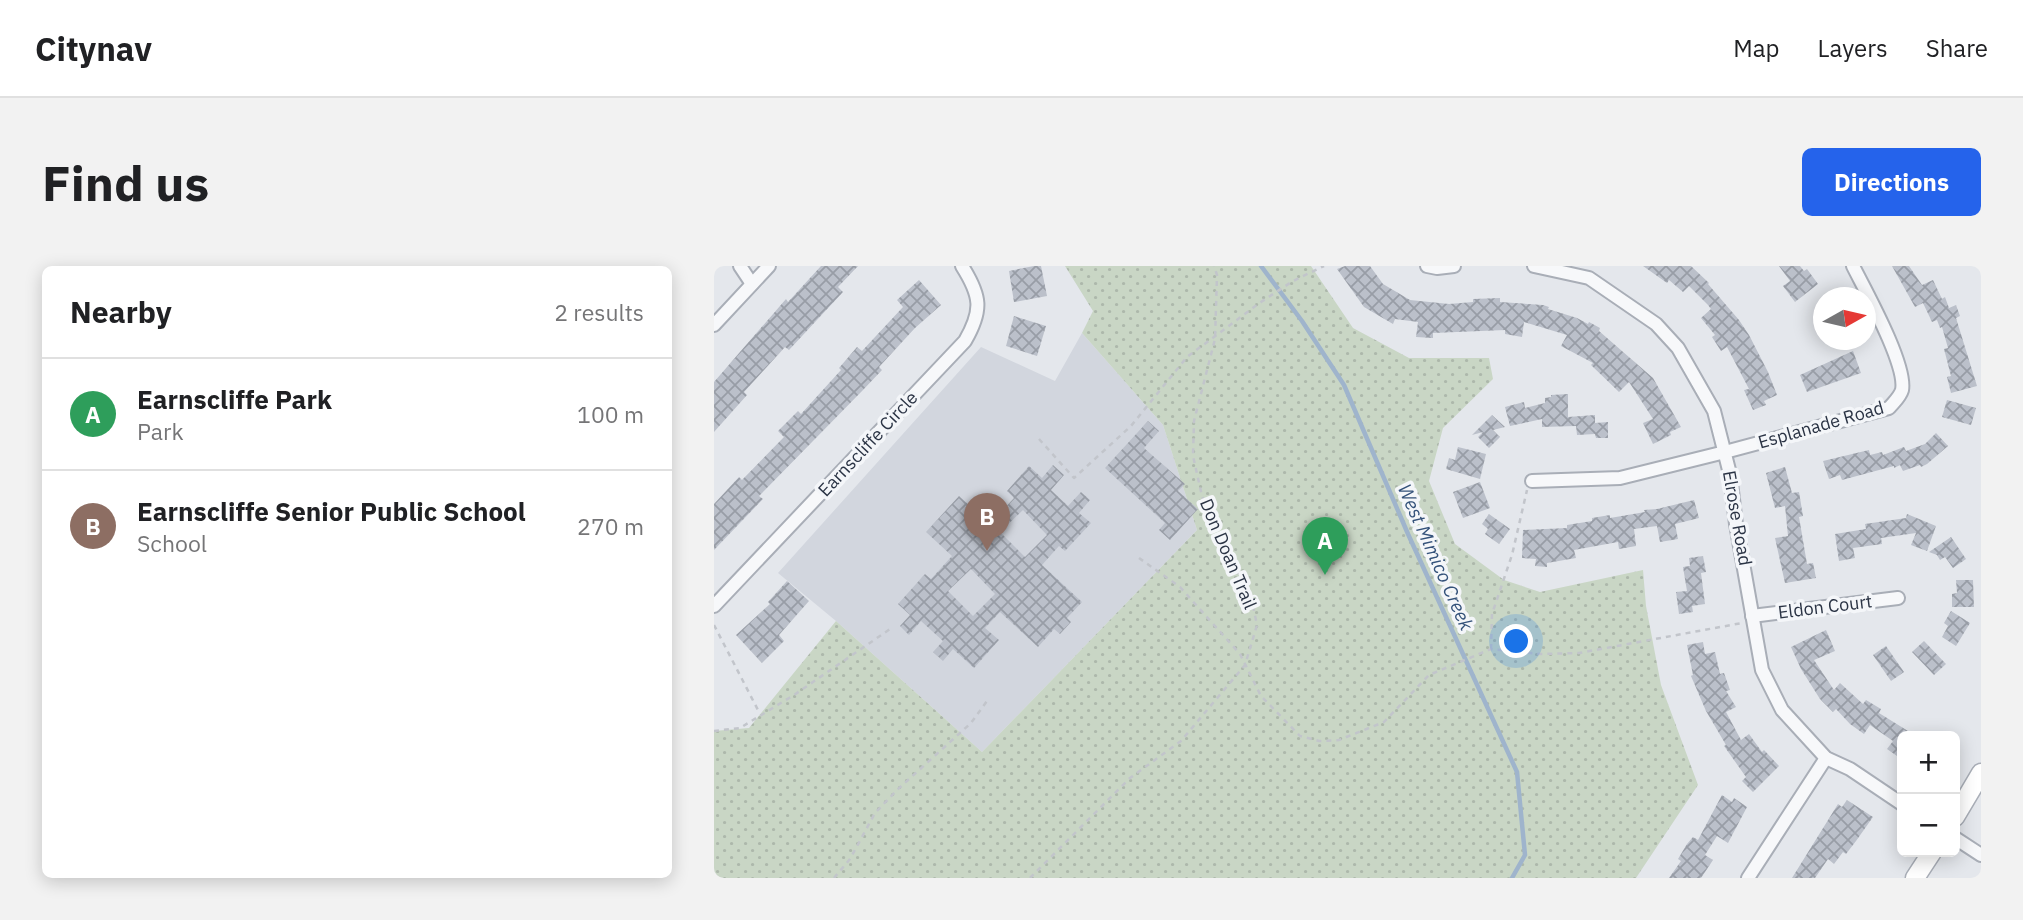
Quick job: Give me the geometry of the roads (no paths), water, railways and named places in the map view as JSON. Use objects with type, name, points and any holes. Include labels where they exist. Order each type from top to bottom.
[{"type":"street","points":[[740,266],[752,284]]},
{"type":"street","points":[[714,325],[769,266]]},
{"type":"street","name":"Earnscliffe Circle","points":[[714,606],[965,341],[975,324],[979,305],[974,285],[962,266]]},
{"type":"street","points":[[1427,266],[1454,266]]},
{"type":"street","name":"Elrose Road","points":[[1534,266],[1589,278],[1656,324],[1678,348],[1714,411],[1725,452],[1762,670],[1782,710],[1826,758],[1850,769],[1897,801]]},
{"type":"street","name":"Esplanade Road","points":[[1532,481],[1620,478],[1889,408],[1900,396],[1900,372],[1877,313],[1853,266]]},
{"type":"street","name":"Eldon Court","points":[[1752,618],[1898,598]]},
{"type":"street","points":[[1748,878],[1826,758]]},
{"type":"street","points":[[1960,809],[1981,773]]},
{"type":"street","points":[[1960,841],[1981,855]]},
{"type":"street","points":[[1915,878],[1929,857]]},
{"type":"waterway","name":"West Mimico Creek","points":[[1261,266],[1302,321],[1344,385],[1408,534],[1517,772],[1525,855],[1512,878]]},
{"type":"place","name":"Earnscliffe Senior Public School","points":[[987,551]]},
{"type":"place","name":"Earnscliffe Park","points":[[1325,575]]}]
